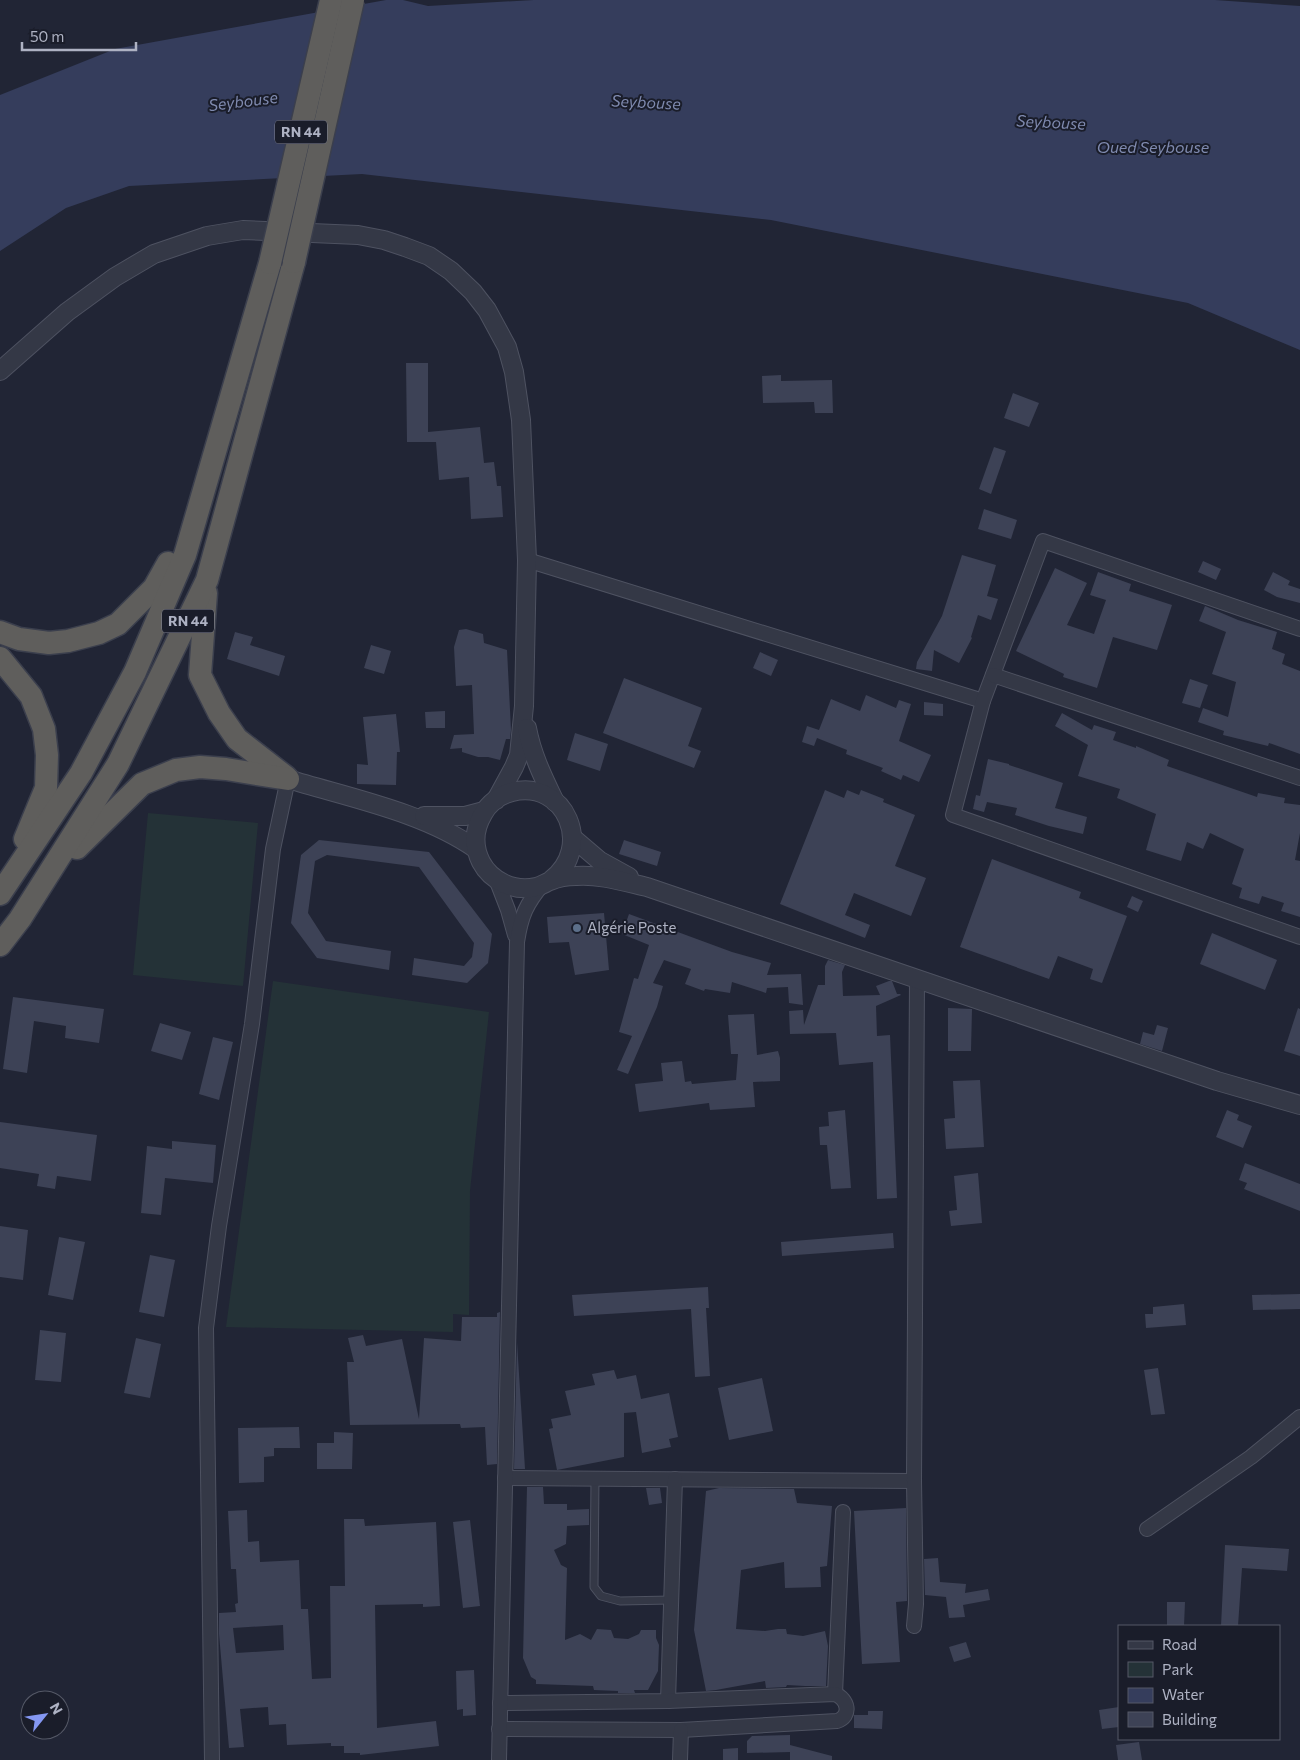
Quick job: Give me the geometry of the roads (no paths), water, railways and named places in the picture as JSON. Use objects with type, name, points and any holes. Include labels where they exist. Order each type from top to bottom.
[{"type":"highway","name":"RN 44","points":[[0,893],[82,773],[135,672],[186,555],[270,263],[331,0]]},
{"type":"highway","name":"RN 44","points":[[0,945],[20,919],[118,764],[207,580],[294,262],[353,0]]},
{"type":"highway","points":[[0,632],[19,640],[49,643],[68,641],[99,633],[118,624],[154,588],[174,552],[211,466]]},
{"type":"highway","points":[[207,580],[200,675],[219,713],[237,739],[288,779]]},
{"type":"highway","points":[[0,658],[31,696],[44,729],[48,755],[46,788],[0,893]]},
{"type":"highway","points":[[20,919],[83,841],[142,784],[176,770],[200,767],[226,769],[288,779]]},
{"type":"street","points":[[0,372],[68,312],[115,277],[154,254],[207,236],[243,230],[358,235],[384,240],[429,256],[451,271],[473,292],[487,310],[507,347],[514,372],[520,420],[527,560],[524,706],[518,755],[514,767],[478,825],[476,833],[476,849],[483,866],[496,879],[511,886],[527,888],[576,875],[612,879],[647,887],[1217,1081],[1300,1105]]},
{"type":"street","points":[[1300,629],[1043,541],[983,701],[953,814],[1300,937]]},
{"type":"street","points":[[527,560],[983,701]]},
{"type":"street","points":[[993,674],[1300,778]]},
{"type":"street","points":[[499,1760],[517,942],[520,921],[528,902],[547,882],[557,876],[567,862],[573,846],[573,838],[566,814],[555,802],[530,747],[524,706]]},
{"type":"street","points":[[212,1760],[206,1328],[219,1226],[252,1024],[273,850],[288,779],[406,814],[445,830],[476,849]]},
{"type":"street","points":[[406,814],[450,817],[465,816],[490,805],[510,793],[526,791],[541,794],[555,802]]},
{"type":"street","points":[[573,838],[600,861],[647,887]]},
{"type":"street","points":[[496,879],[508,910],[517,942]]},
{"type":"street","points":[[914,1626],[916,1604],[914,1481],[917,978]]},
{"type":"street","points":[[1147,1529],[1251,1456],[1300,1418]]},
{"type":"street","points":[[505,1478],[914,1481]]},
{"type":"street","points":[[668,1701],[675,1479]]},
{"type":"street","points":[[835,1694],[843,1512]]},
{"type":"street","points":[[499,1729],[681,1730],[837,1721],[846,1714],[847,1704],[842,1697],[835,1694],[668,1701],[500,1703]]},
{"type":"street","points":[[680,1760],[681,1730]]},
{"type":"lane","points":[[595,1479],[594,1588],[601,1596],[620,1601],[671,1600]]},
{"type":"water","name":"Oued Seybouse","points":[[386,0],[403,0],[428,6],[534,0],[1215,0],[1300,6],[1300,350],[1188,303],[771,220],[362,174],[129,186],[66,208],[0,251],[0,95],[115,49]]},
{"type":"place","name":"Algérie Poste","points":[[577,928]]},
{"type":"water label","name":"Seybouse","points":[[243,101]]},
{"type":"water label","name":"Seybouse","points":[[646,102]]},
{"type":"water label","name":"Seybouse","points":[[1051,122]]}]
